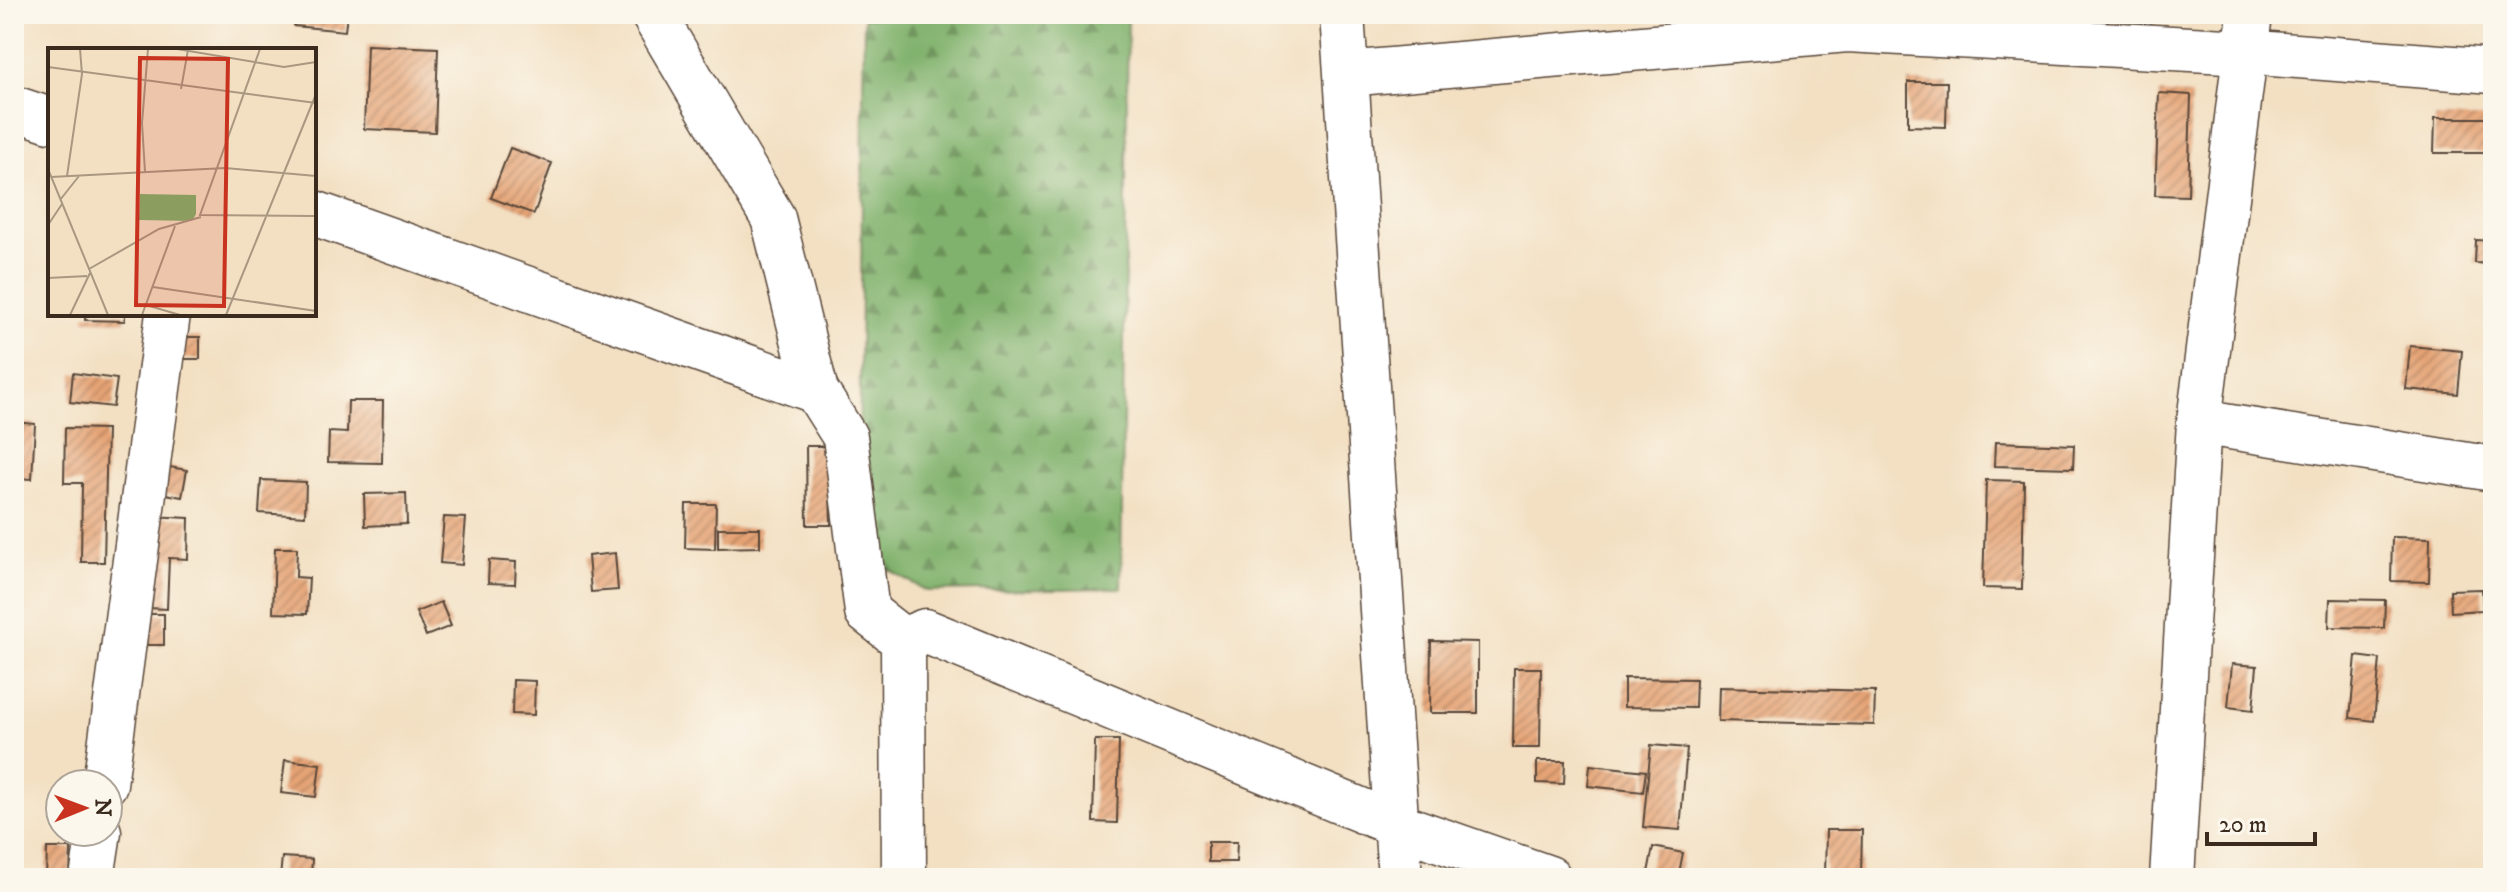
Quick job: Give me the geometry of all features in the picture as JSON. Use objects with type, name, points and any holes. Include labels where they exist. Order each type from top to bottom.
[{"type":"street","points":[[653,14],[773,218],[816,391],[845,437],[867,612],[903,640]]},
{"type":"street","points":[[1342,14],[1400,878]]},
{"type":"street","points":[[1346,74],[1847,30],[2248,33],[2493,71]]},
{"type":"street","points":[[2172,878],[2199,422],[2248,33]]},
{"type":"street","points":[[14,108],[48,119]]},
{"type":"street","points":[[316,214],[816,391]]},
{"type":"street","points":[[107,768],[168,316]]},
{"type":"street","points":[[2199,422],[2493,469]]},
{"type":"street","points":[[903,640],[925,631],[1397,825],[1549,878]]},
{"type":"street","points":[[903,640],[904,878]]},
{"type":"street","points":[[92,878],[97,848]]},
{"type":"green space","points":[[864,17],[1128,18],[1121,588],[927,591],[858,553]]},
{"type":"building","points":[[295,14],[347,14],[345,31],[294,26]]},
{"type":"building","points":[[367,45],[438,48],[435,132],[364,129]]},
{"type":"building","points":[[1908,82],[1947,82],[1946,127],[1908,126]]},
{"type":"building","points":[[2159,93],[2191,95],[2188,196],[2155,195]]},
{"type":"building","points":[[2435,118],[2493,118],[2493,153],[2434,153]]},
{"type":"building","points":[[510,148],[552,163],[534,214],[491,198]]},
{"type":"building","points":[[2476,240],[2493,241],[2493,264],[2475,263]]},
{"type":"building","points":[[85,316],[125,316],[125,321],[85,320]]},
{"type":"building","points":[[178,337],[200,337],[200,359],[177,359]]},
{"type":"building","points":[[2410,346],[2462,351],[2458,394],[2406,389]]},
{"type":"building","points":[[73,373],[117,379],[113,407],[70,402]]},
{"type":"building","points":[[348,401],[383,401],[382,463],[328,462],[329,432],[347,433]]},
{"type":"building","points":[[14,422],[35,424],[32,479],[14,478]]},
{"type":"building","points":[[65,428],[107,429],[104,562],[81,562],[82,483],[64,483]]},
{"type":"building","points":[[1995,442],[2074,445],[2073,468],[1994,466]]},
{"type":"building","points":[[806,446],[829,446],[831,525],[807,525]]},
{"type":"building","points":[[164,466],[187,470],[182,497],[160,493]]},
{"type":"building","points":[[261,480],[306,482],[305,516],[259,513]]},
{"type":"building","points":[[1986,480],[2024,481],[2022,589],[1983,588]]},
{"type":"building","points":[[406,493],[407,524],[365,526],[364,494]]},
{"type":"building","points":[[686,504],[716,504],[715,549],[685,548]]},
{"type":"building","points":[[151,516],[189,518],[188,559],[169,558],[167,609],[148,608]]},
{"type":"building","points":[[444,517],[466,518],[462,565],[440,563]]},
{"type":"building","points":[[718,528],[760,528],[760,547],[718,548]]},
{"type":"building","points":[[2392,537],[2430,538],[2429,582],[2391,581]]},
{"type":"building","points":[[275,548],[297,548],[296,577],[309,578],[307,614],[273,613]]},
{"type":"building","points":[[615,553],[618,590],[591,592],[588,556]]},
{"type":"building","points":[[489,560],[516,562],[515,584],[488,583]]},
{"type":"building","points":[[2482,589],[2483,610],[2451,612],[2450,590]]},
{"type":"building","points":[[2330,599],[2385,600],[2384,628],[2329,627]]},
{"type":"building","points":[[441,602],[451,626],[426,636],[416,612]]},
{"type":"building","points":[[144,614],[164,614],[164,645],[144,645]]},
{"type":"building","points":[[1431,641],[1478,642],[1478,713],[1430,713]]},
{"type":"building","points":[[2356,656],[2380,659],[2374,721],[2350,718]]},
{"type":"building","points":[[2232,664],[2257,666],[2253,710],[2228,707]]},
{"type":"building","points":[[1514,668],[1541,668],[1540,748],[1513,748]]},
{"type":"building","points":[[1624,678],[1696,679],[1695,708],[1624,707]]},
{"type":"building","points":[[513,680],[535,681],[534,715],[512,714]]},
{"type":"building","points":[[1719,687],[1875,691],[1874,725],[1718,721]]},
{"type":"building","points":[[1095,740],[1119,740],[1117,823],[1093,822]]},
{"type":"building","points":[[1651,745],[1687,748],[1680,830],[1643,827]]},
{"type":"building","points":[[285,760],[320,764],[316,797],[281,793]]},
{"type":"building","points":[[1537,761],[1565,761],[1564,784],[1537,783]]},
{"type":"building","points":[[1590,765],[1646,771],[1643,792],[1588,786]]},
{"type":"building","points":[[1826,830],[1862,830],[1861,876],[1825,876]]},
{"type":"building","points":[[1208,842],[1237,842],[1236,862],[1208,862]]},
{"type":"building","points":[[1653,847],[1683,853],[1678,878],[1647,878]]},
{"type":"building","points":[[47,848],[71,848],[70,878],[46,878]]},
{"type":"building","points":[[282,857],[312,859],[311,878],[280,878]]},
{"type":"building","points":[[1324,873],[1356,876],[1356,878],[1324,878]]}]
